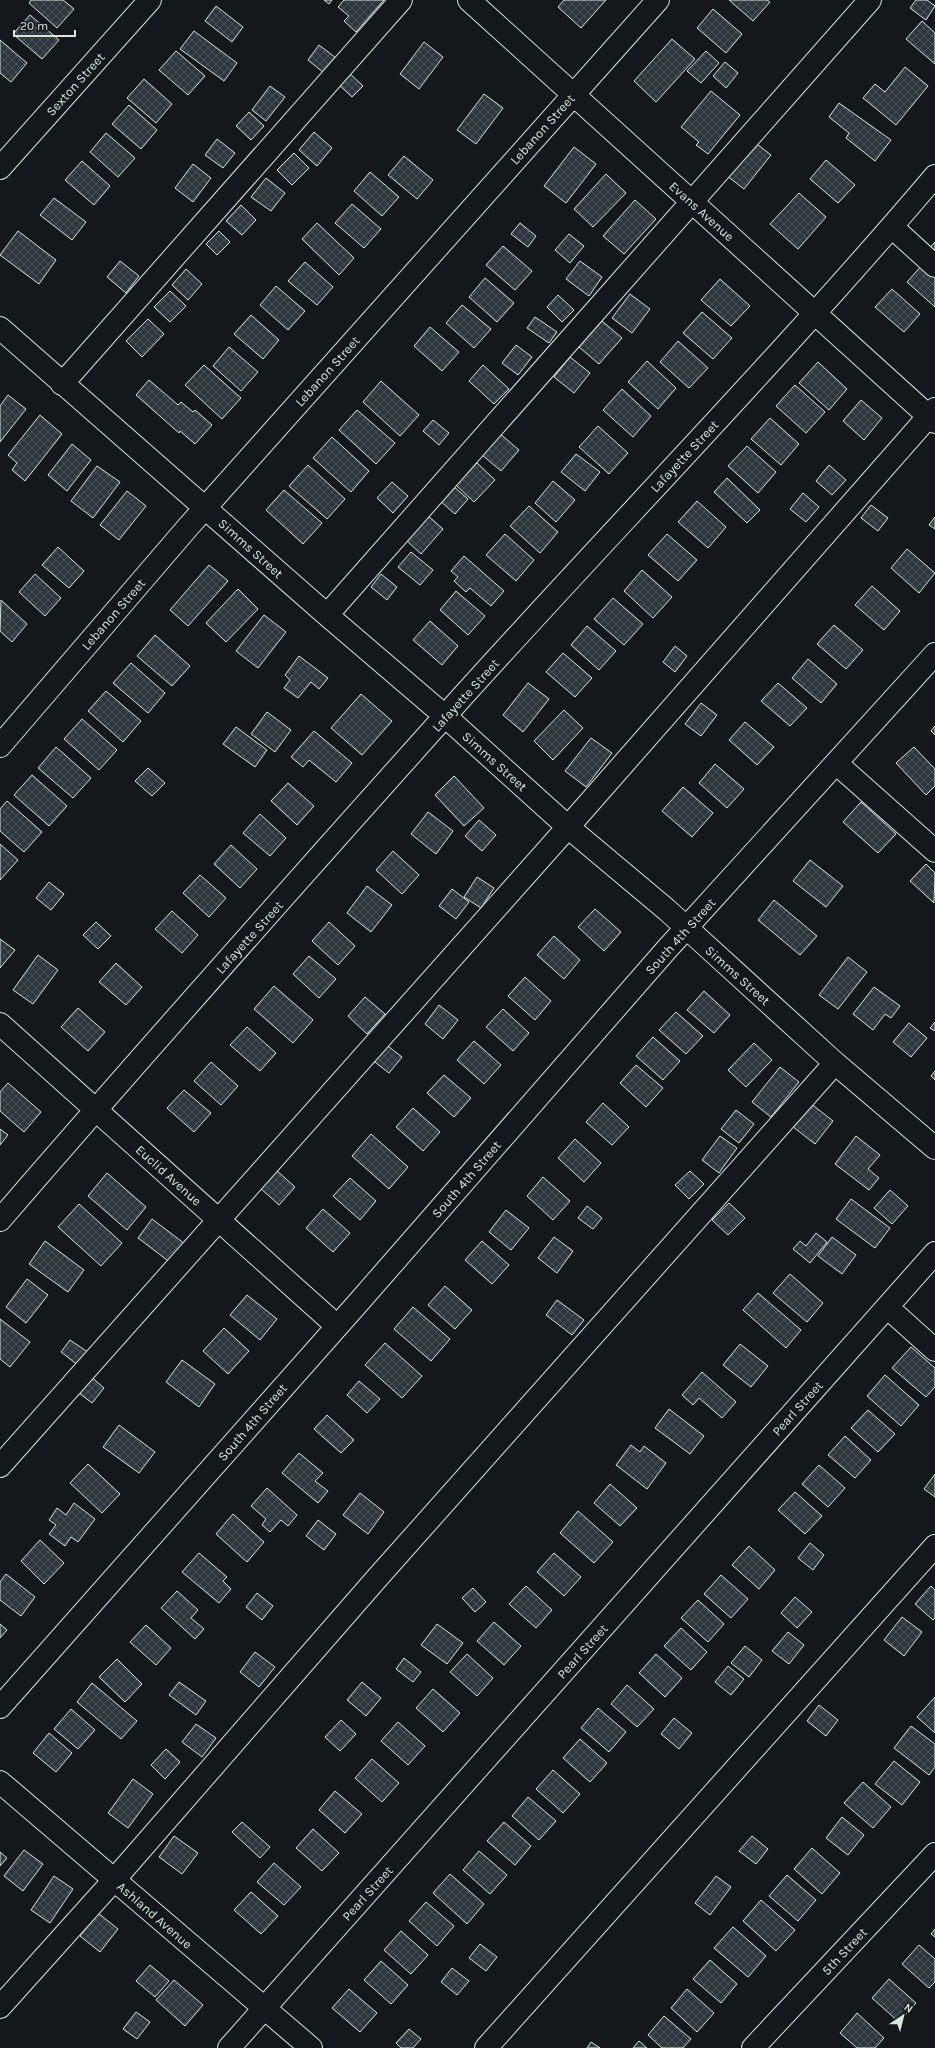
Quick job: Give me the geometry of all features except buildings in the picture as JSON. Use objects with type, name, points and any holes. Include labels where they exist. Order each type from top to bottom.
[{"type":"street","name":"Sexton Street","points":[[0,168],[150,0]]},
{"type":"street","points":[[62,384],[401,0]]},
{"type":"street","name":"Evans Avenue","points":[[469,0],[692,203],[933,416]]},
{"type":"street","name":"Lebanon Street","points":[[0,746],[206,507],[658,0]]},
{"type":"street","points":[[327,615],[870,0]]},
{"type":"street","name":"Lafayette Street","points":[[0,1220],[96,1108],[445,716],[816,313],[935,176]]},
{"type":"street","points":[[892,227],[935,266]]},
{"type":"street","name":"Simms Street","points":[[0,328],[62,384],[206,507],[327,615],[445,716],[568,827],[687,928],[835,1063],[935,1148]]},
{"type":"street","points":[[0,1466],[933,416]]},
{"type":"street","name":"South 4th Street","points":[[0,1707],[687,928],[935,654]]},
{"type":"street","points":[[836,763],[935,851]]},
{"type":"street","name":"Euclid Avenue","points":[[0,1024],[96,1108],[337,1326]]},
{"type":"street","points":[[0,2007],[114,1880],[378,1577],[835,1063]]},
{"type":"street","name":"Pearl Street","points":[[229,2048],[935,1253]]},
{"type":"street","points":[[887,1307],[935,1350]]},
{"type":"street","points":[[486,2048],[935,1546]]},
{"type":"street","name":"Ashland Avenue","points":[[0,1782],[311,2048]]},
{"type":"street","name":"5th Street","points":[[753,2048],[935,1854]]}]
